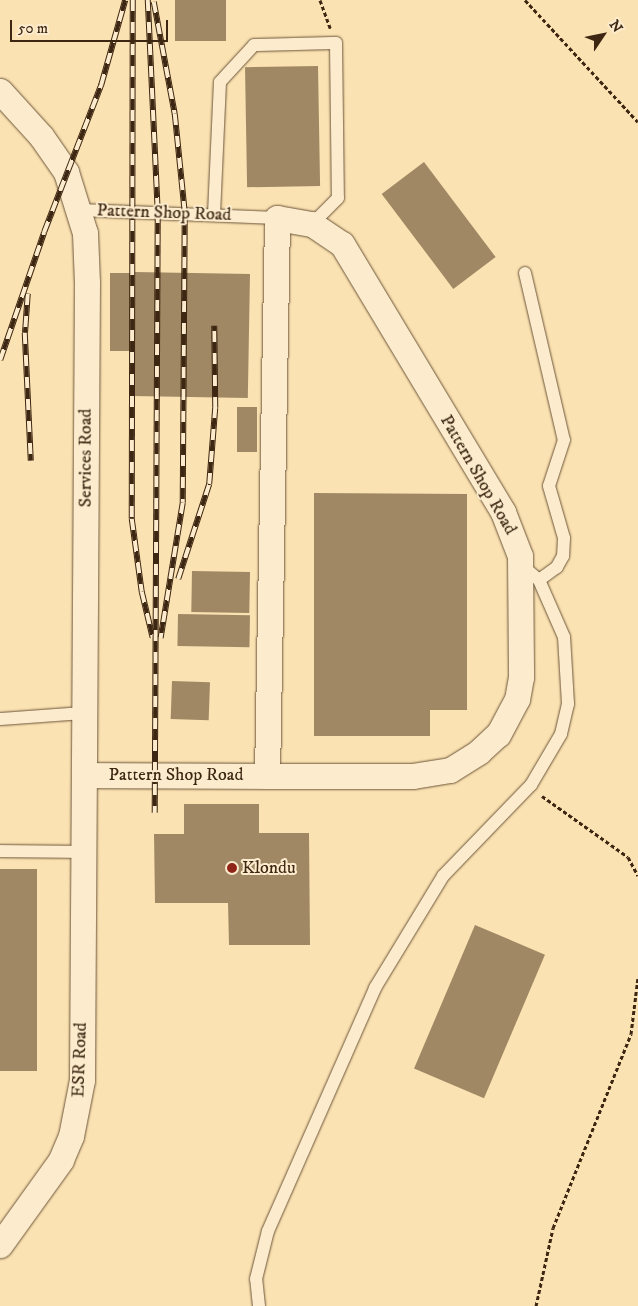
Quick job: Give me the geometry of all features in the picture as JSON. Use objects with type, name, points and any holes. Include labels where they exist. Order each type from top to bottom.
[{"type":"street","name":"Services Road","points":[[0,91],[53,151],[66,172],[80,210],[87,264],[83,852]]},
{"type":"street","name":"Pattern Shop Road","points":[[85,775],[267,776],[424,775],[450,770],[479,752],[507,720],[520,689],[530,573],[503,512],[342,244],[312,224],[277,218],[267,776]]},
{"type":"street","name":"ESR Road","points":[[0,1245],[61,1160],[78,1108],[82,1080],[83,852]]},
{"type":"lane","points":[[214,214],[220,82],[254,45],[336,44],[338,198],[312,224]]},
{"type":"lane","name":"Pattern Shop Road","points":[[80,210],[277,218]]},
{"type":"lane","points":[[259,1306],[256,1279],[268,1231],[375,988],[443,876],[531,785],[556,747],[568,704],[564,637],[530,573],[557,567],[563,556],[564,538],[549,486],[564,440],[525,274]]},
{"type":"lane","points":[[0,719],[84,713]]},
{"type":"lane","points":[[0,851],[83,852]]},
{"type":"path","points":[[320,0],[336,44]]},
{"type":"path","points":[[525,0],[638,122]]},
{"type":"path","points":[[531,785],[552,805],[628,857],[638,876]]},
{"type":"path","points":[[536,1306],[553,1228],[631,1034],[638,976]]},
{"type":"building","points":[[175,0],[226,0],[226,41],[175,41]]},
{"type":"building","points":[[318,66],[320,186],[247,187],[245,67]]},
{"type":"building","points":[[424,162],[496,257],[453,289],[382,194]]},
{"type":"building","points":[[135,272],[250,274],[248,398],[133,396]]},
{"type":"building","points":[[110,273],[130,273],[130,351],[110,351]]},
{"type":"building","points":[[237,407],[257,407],[257,452],[237,452]]},
{"type":"building","points":[[314,493],[467,494],[467,710],[430,710],[430,736],[314,736]]},
{"type":"building","points":[[192,571],[250,572],[249,613],[191,612]]},
{"type":"building","points":[[178,614],[250,615],[249,647],[177,646]]},
{"type":"building","points":[[172,681],[210,682],[209,720],[171,719]]},
{"type":"building","name":"Klondu","points":[[184,804],[259,804],[259,833],[309,833],[310,945],[229,945],[228,903],[155,903],[154,834],[184,834]]},
{"type":"building","points":[[0,869],[37,869],[37,1071],[0,1071]]},
{"type":"building","points":[[475,925],[545,955],[484,1098],[414,1069]]},
{"type":"railway","points":[[0,360],[44,232],[101,85],[125,0]]},
{"type":"railway","points":[[133,0],[132,519],[142,592],[153,638]]},
{"type":"railway","points":[[148,0],[158,212],[155,813]]},
{"type":"railway","points":[[154,2],[175,114],[185,213],[183,503],[161,638]]},
{"type":"railway","points":[[28,294],[25,333],[31,461]]},
{"type":"railway","points":[[178,579],[209,484],[215,408],[214,326]]},
{"type":"place","name":"Klondu","points":[[232,868]]}]
